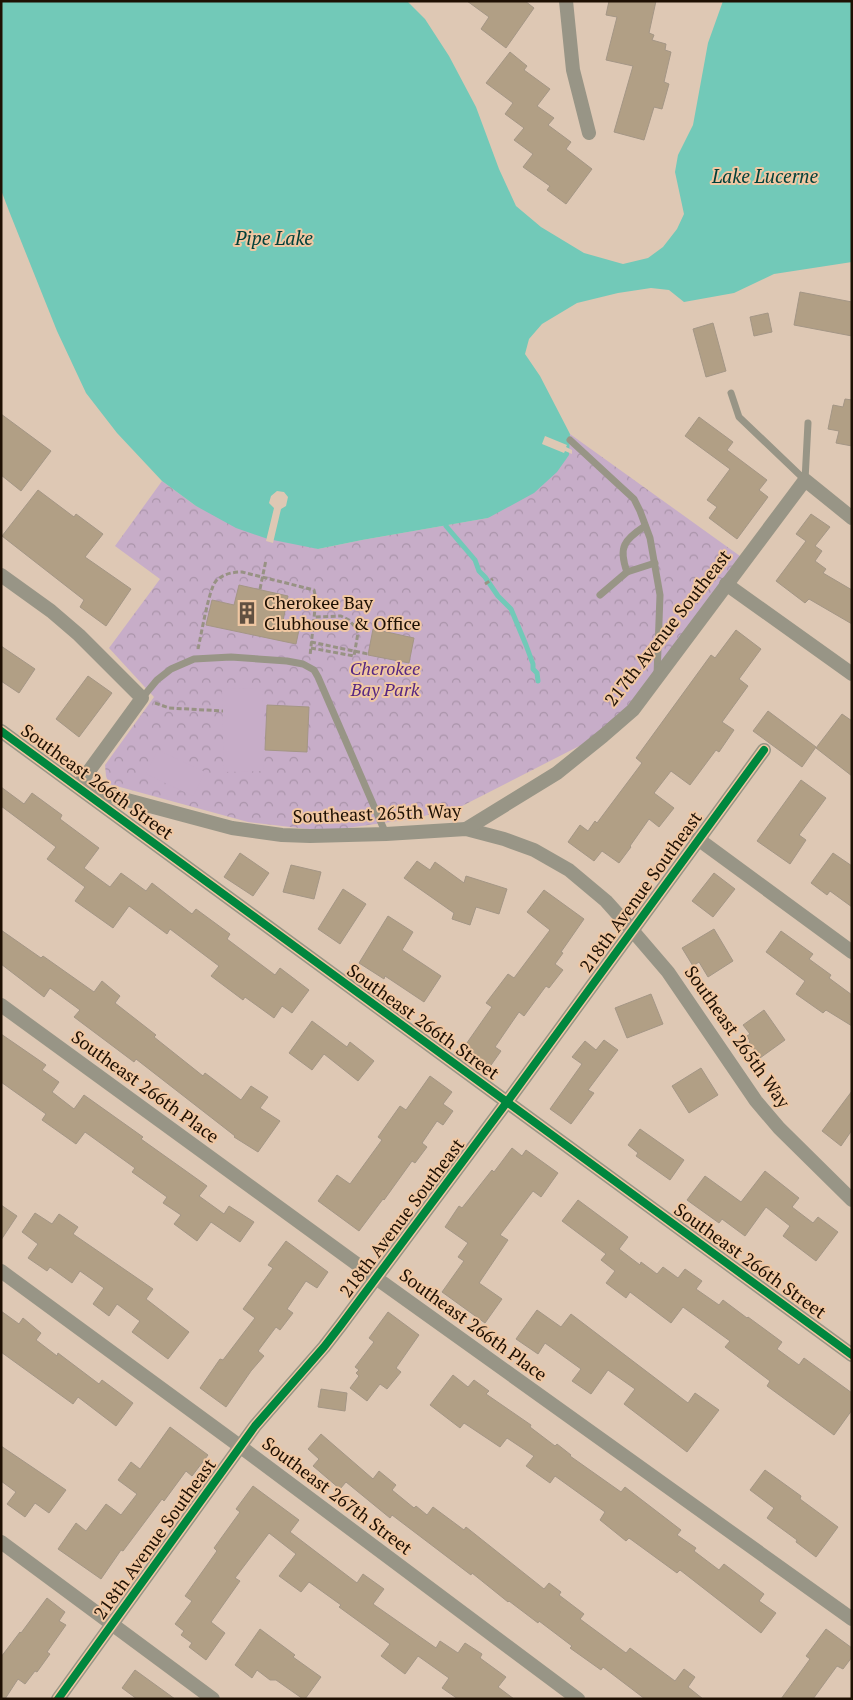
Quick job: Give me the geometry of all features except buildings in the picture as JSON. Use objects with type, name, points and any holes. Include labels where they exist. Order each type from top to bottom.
[{"type":"street","points":[[566,1],[573,70],[589,133]]},
{"type":"street","points":[[805,480],[852,518]]},
{"type":"street","name":"217th Avenue Southeast","points":[[466,829],[557,773],[604,736],[633,710],[805,480]]},
{"type":"street","points":[[1,575],[51,611],[79,635],[142,698],[78,786]]},
{"type":"street","points":[[726,584],[852,674]]},
{"type":"street","name":"Southeast 266th Street","points":[[1,731],[852,1355]]},
{"type":"street","name":"218th Avenue Southeast","points":[[58,1699],[255,1426],[324,1347],[376,1278],[764,750]]},
{"type":"street","name":"Southeast 265th Way","points":[[78,786],[232,828],[254,832],[310,836],[466,829],[504,839],[534,850],[569,870],[606,901],[668,972],[756,1100],[779,1128],[852,1200]]},
{"type":"street","points":[[698,838],[852,952]]},
{"type":"street","name":"Southeast 266th Place","points":[[1,1005],[376,1278],[852,1619]]},
{"type":"street","name":"Southeast 267th Street","points":[[1,1271],[241,1447],[578,1699]]},
{"type":"street","points":[[1,1542],[213,1699]]},
{"type":"lane","points":[[731,393],[739,417],[805,480]]},
{"type":"lane","points":[[805,480],[808,423]]},
{"type":"lane","points":[[570,440],[634,500],[646,526],[650,538],[660,595],[657,678]]},
{"type":"lane","points":[[627,572],[622,558],[622,550],[627,540],[646,526]]},
{"type":"lane","points":[[600,595],[627,572],[654,563]]},
{"type":"lane","points":[[142,698],[157,680],[171,669],[196,659],[231,657],[287,661],[309,667],[314,670],[318,677],[386,834]]},
{"type":"path","points":[[260,589],[266,560]]},
{"type":"path","points":[[196,659],[213,586],[224,575],[242,572],[314,590],[316,594],[309,667]]},
{"type":"path","points":[[485,584],[493,579]]},
{"type":"path","points":[[310,648],[354,656],[358,633],[349,620],[341,616],[314,617]]},
{"type":"path","points":[[311,642],[368,654]]},
{"type":"path","points":[[142,698],[169,708],[223,711]]},
{"type":"green space","name":"Cherokee Bay Park","points":[[570,434],[740,556],[632,707],[593,739],[460,807],[412,819],[325,831],[248,822],[109,784],[105,765],[154,697],[109,648],[160,579],[115,546],[162,481],[196,506],[318,549],[488,518],[570,440]]},
{"type":"green space","points":[[262,688],[264,771],[224,772],[222,689]]},
{"type":"green space","points":[[158,750],[205,772],[193,796],[146,774]]},
{"type":"water","name":"Pipe Lake","points":[[1,1],[407,1],[425,19],[449,56],[476,107],[499,169],[516,206],[541,227],[584,253],[623,264],[648,258],[663,247],[677,229],[684,214],[675,172],[678,155],[693,125],[708,43],[723,1],[852,1],[852,262],[774,274],[734,293],[684,302],[669,290],[651,288],[618,293],[577,303],[542,324],[529,339],[525,354],[540,376],[570,434],[569,455],[557,472],[534,493],[488,518],[318,549],[268,539],[236,528],[196,506],[162,481],[117,433],[86,393],[57,331],[1,190]]},
{"type":"pier","points":[[545,436],[567,445],[566,447],[572,450],[572,454],[565,451],[564,453],[542,444]]},
{"type":"pier","points":[[277,491],[284,492],[288,497],[286,506],[281,509],[273,543],[266,541],[274,508],[269,503],[271,496]]},
{"type":"waterway","points":[[446,526],[475,560],[479,571],[498,596],[511,609],[533,664],[533,669],[537,673],[538,681]]},
{"type":"cycle path","points":[[1,731],[852,1355]]},
{"type":"cycle path","points":[[58,1699],[255,1426],[341,1325],[507,1102],[764,750]]},
{"type":"place","name":"Cherokee Bay Clubhouse & Office","points":[[247,613]]},
{"type":"water label","name":"Lake Lucerne","points":[[765,176]]}]
